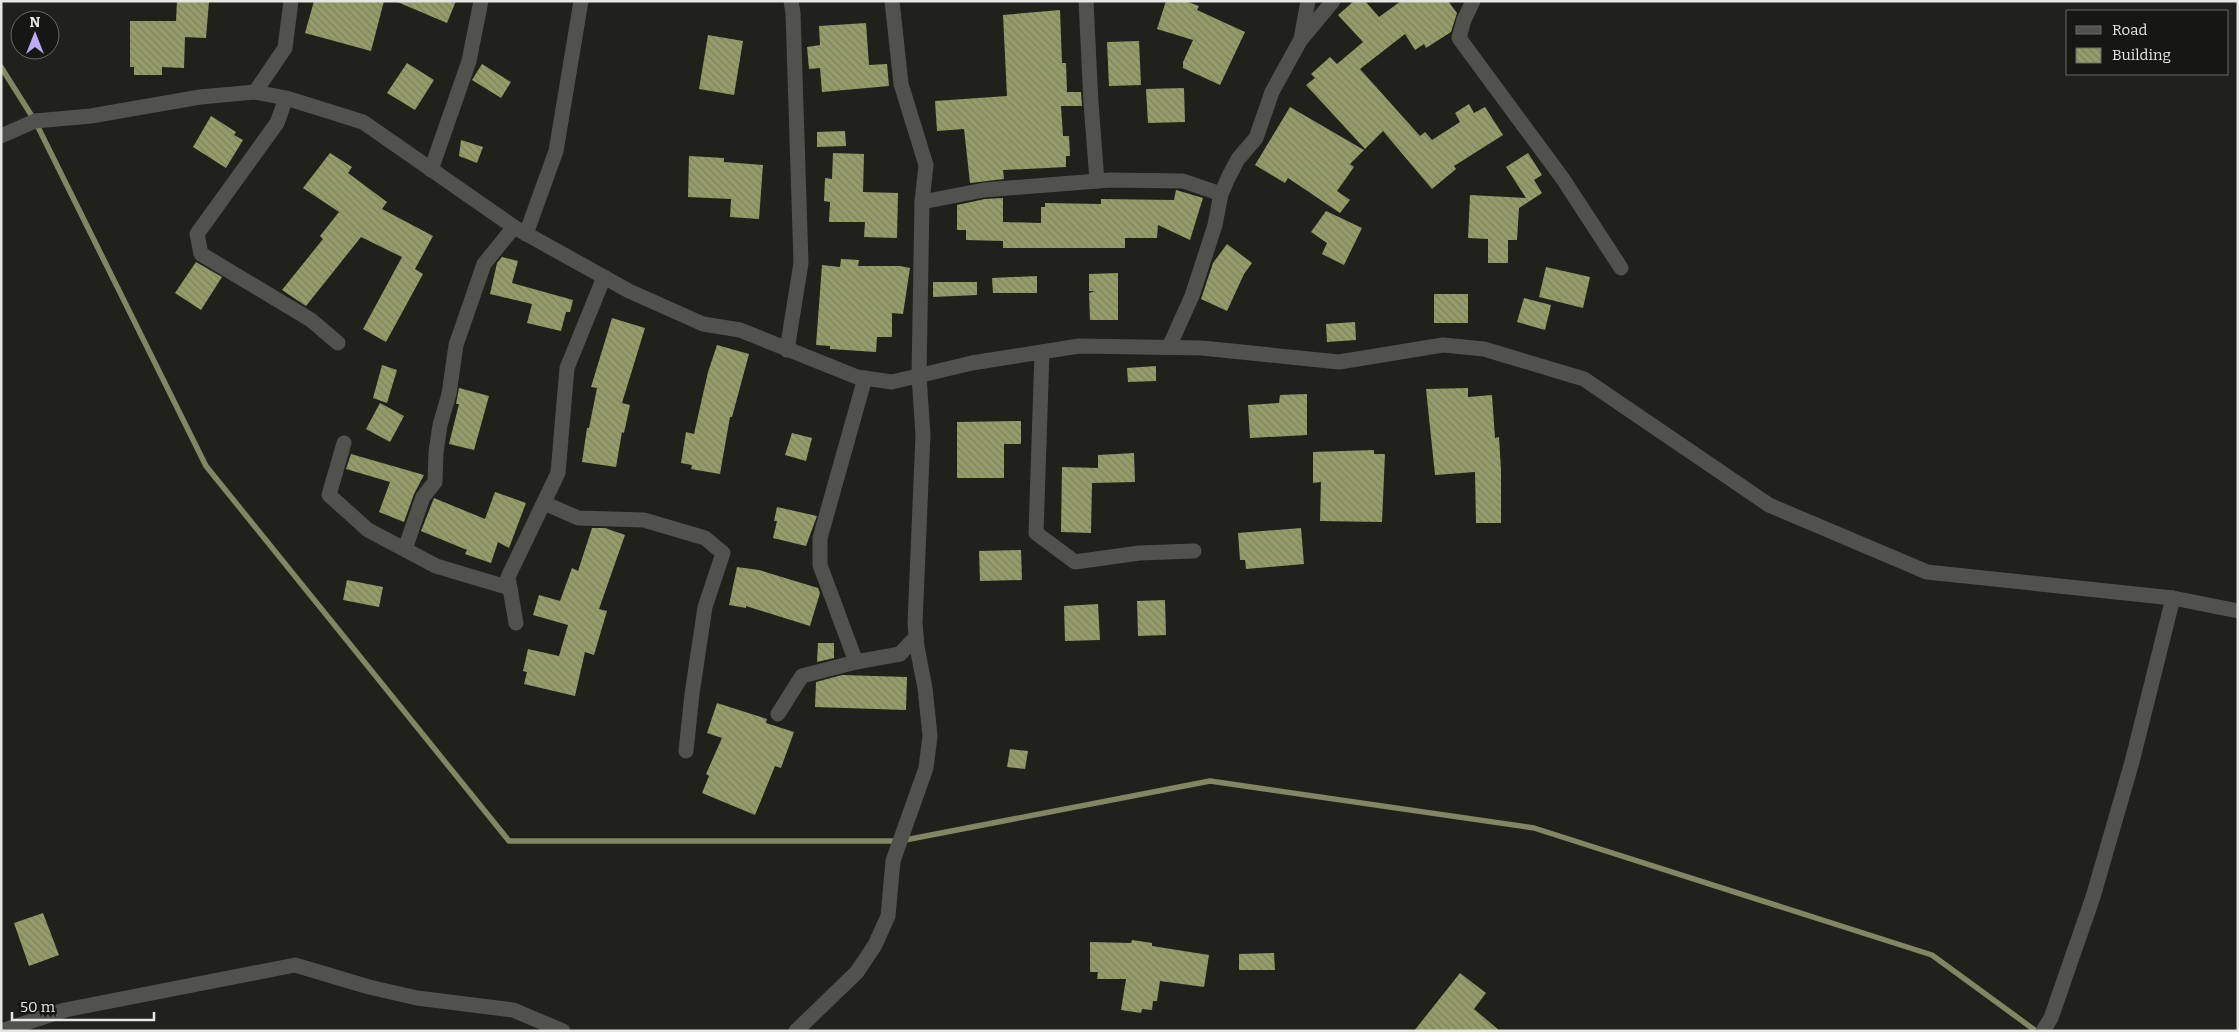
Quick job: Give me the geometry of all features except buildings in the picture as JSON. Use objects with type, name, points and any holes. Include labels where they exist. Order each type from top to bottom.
[{"type":"street","points":[[255,92],[285,48],[291,1]]},
{"type":"street","points":[[431,170],[469,61],[481,1]]},
{"type":"street","points":[[405,549],[423,497],[436,482],[436,452],[440,425],[449,394],[456,345],[484,264],[520,231],[556,151],[581,1]]},
{"type":"street","points":[[787,350],[801,263],[794,22],[791,1]]},
{"type":"street","points":[[796,1031],[857,972],[875,945],[888,916],[893,861],[926,768],[930,736],[926,688],[916,637],[923,435],[918,376],[922,202],[926,165],[901,84],[892,1]]},
{"type":"street","points":[[1086,1],[1097,181]]},
{"type":"street","points":[[1300,40],[1308,1]]},
{"type":"street","points":[[1169,347],[1192,296],[1215,225],[1221,194],[1238,159],[1256,138],[1272,92],[1300,40],[1333,1]]},
{"type":"street","points":[[1473,1],[1464,20],[1459,38],[1563,179],[1621,268]]},
{"type":"street","points":[[1,136],[35,121],[91,116],[200,97],[255,92],[286,98],[363,122],[520,231],[629,291],[703,324],[740,330],[857,377],[892,382],[972,363],[1079,346],[1202,348],[1339,362],[1443,345],[1484,349],[1584,379],[1769,505],[1927,572],[2173,598],[2238,611]]},
{"type":"street","points":[[286,98],[277,123],[197,234],[201,254],[311,320],[338,343]]},
{"type":"street","points":[[922,202],[984,190],[1097,181],[1182,181],[1221,194]]},
{"type":"street","points":[[516,623],[508,577],[558,474],[566,368],[604,277]]},
{"type":"street","points":[[1042,352],[1036,533],[1075,562],[1139,553],[1194,551]]},
{"type":"street","points":[[856,662],[820,565],[820,538],[865,378]]},
{"type":"street","points":[[344,443],[329,495],[368,530],[436,566],[510,588]]},
{"type":"street","points":[[544,503],[578,518],[644,520],[706,538],[723,553],[705,607],[686,750]]},
{"type":"street","points":[[2047,1024],[2093,897],[2132,762],[2173,598]]},
{"type":"street","points":[[778,714],[802,676],[856,662],[900,654],[916,637]]},
{"type":"street","points":[[1,1031],[65,1010],[295,965],[369,987],[417,998],[513,1010],[564,1031]]},
{"type":"waterway","points":[[1,67],[35,121],[206,466],[509,841],[900,841],[1210,781],[1534,828],[1932,955],[2036,1031]]}]
